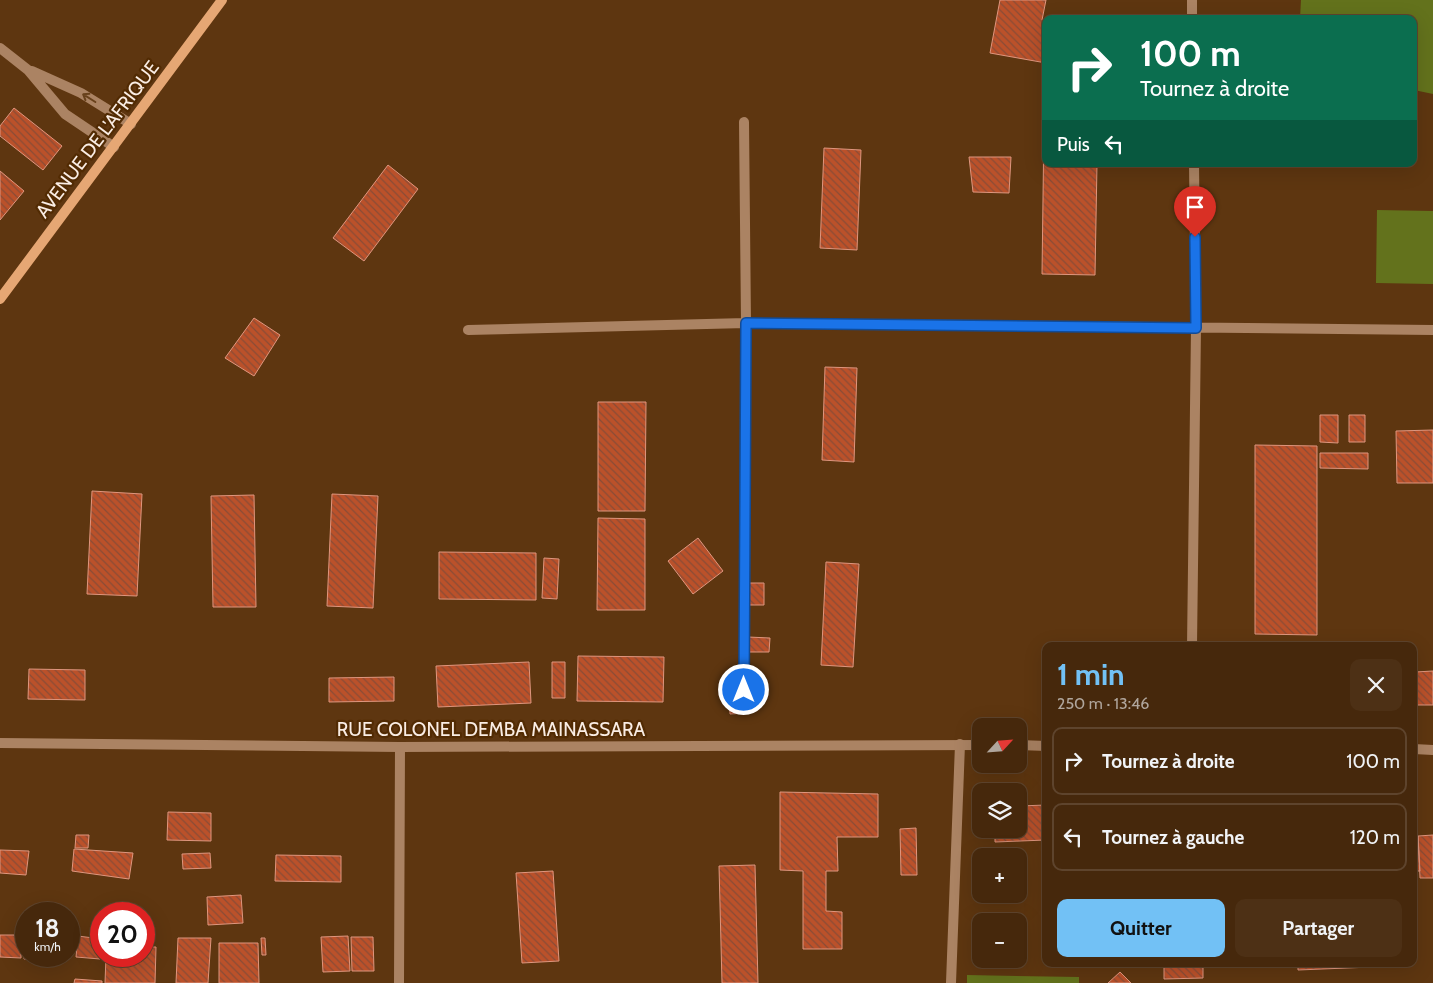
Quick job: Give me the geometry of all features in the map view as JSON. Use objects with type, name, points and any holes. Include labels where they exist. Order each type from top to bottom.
[{"type":"main road","name":"AVENUE DE L'AFRIQUE","points":[[0,299],[222,0]]},
{"type":"street","points":[[1192,0],[1192,15]]},
{"type":"street","points":[[0,48],[28,70],[65,114],[114,147]]},
{"type":"street","points":[[28,70],[81,93],[131,124]]},
{"type":"street","points":[[744,122],[746,323],[744,690]]},
{"type":"street","points":[[1192,642],[1196,328],[1194,167]]},
{"type":"street","points":[[468,330],[746,323],[1433,330]]},
{"type":"street","name":"RUE COLONEL DEMBA MAINASSARA","points":[[0,744],[400,747],[972,745]]},
{"type":"street","points":[[951,983],[960,744]]},
{"type":"street","points":[[1028,745],[1042,746]]},
{"type":"street","points":[[399,983],[400,747]]},
{"type":"street","points":[[1417,749],[1433,750]]},
{"type":"green space","points":[[1301,0],[1433,0],[1433,94],[1417,91],[1417,15],[1300,15]]},
{"type":"green space","points":[[1377,210],[1433,211],[1433,284],[1376,283]]},
{"type":"green space","points":[[967,975],[1079,977],[1079,983],[967,983]]},
{"type":"building","points":[[1000,0],[1046,0],[1042,15],[1042,62],[990,53]]},
{"type":"building","points":[[14,108],[62,146],[43,170],[0,136],[0,126]]},
{"type":"building","points":[[824,148],[861,150],[857,250],[820,248]]},
{"type":"building","points":[[969,157],[1011,157],[1009,193],[973,192]]},
{"type":"building","points":[[388,165],[418,189],[364,261],[333,238]]},
{"type":"building","points":[[1043,167],[1097,167],[1095,275],[1042,274]]},
{"type":"building","points":[[0,171],[24,191],[0,220]]},
{"type":"building","points":[[254,318],[280,335],[254,376],[225,358]]},
{"type":"building","points":[[825,367],[857,368],[854,462],[822,460]]},
{"type":"building","points":[[598,402],[646,402],[645,511],[598,511]]},
{"type":"building","points":[[1320,415],[1338,415],[1338,443],[1320,442]]},
{"type":"building","points":[[1349,415],[1365,415],[1365,442],[1349,442]]},
{"type":"building","points":[[1433,430],[1433,483],[1397,483],[1396,431]]},
{"type":"building","points":[[1255,445],[1317,446],[1317,635],[1255,634]]},
{"type":"building","points":[[1320,453],[1368,453],[1368,469],[1320,468]]},
{"type":"building","points":[[92,491],[142,494],[137,596],[87,594]]},
{"type":"building","points":[[332,494],[378,496],[373,608],[327,606]]},
{"type":"building","points":[[254,495],[256,607],[213,607],[211,496]]},
{"type":"building","points":[[598,518],[645,519],[645,610],[597,610]]},
{"type":"building","points":[[698,538],[723,571],[693,594],[668,561]]},
{"type":"building","points":[[439,552],[536,553],[536,600],[439,599]]},
{"type":"building","points":[[544,558],[559,559],[557,599],[542,598]]},
{"type":"building","points":[[826,562],[859,564],[853,667],[821,665]]},
{"type":"building","points":[[748,583],[764,583],[764,605],[749,605]]},
{"type":"building","points":[[748,637],[770,638],[769,652],[748,652]]},
{"type":"building","points":[[578,656],[664,657],[663,702],[577,701]]},
{"type":"building","points":[[529,662],[531,703],[438,707],[436,666]]},
{"type":"building","points":[[552,662],[565,662],[565,698],[552,698]]},
{"type":"building","points":[[29,669],[85,670],[85,700],[28,699]]},
{"type":"building","points":[[1433,671],[1433,705],[1417,705],[1417,672]]},
{"type":"building","points":[[394,677],[394,701],[329,702],[329,678]]},
{"type":"building","points":[[748,697],[749,713],[730,714],[729,698]]},
{"type":"building","points":[[780,792],[878,794],[878,837],[837,837],[838,871],[826,871],[826,911],[842,912],[842,949],[803,949],[803,871],[780,870]]},
{"type":"building","points":[[1042,805],[1042,840],[995,842],[995,838],[1027,838],[1027,806]]},
{"type":"building","points":[[168,812],[211,813],[211,841],[167,840]]},
{"type":"building","points":[[916,828],[917,875],[901,875],[900,829]]},
{"type":"building","points":[[76,835],[89,835],[88,848],[75,848]]},
{"type":"building","points":[[1433,835],[1433,878],[1420,878],[1418,836]]},
{"type":"building","points":[[1417,836],[1418,836],[1420,871],[1417,871]]},
{"type":"building","points":[[74,849],[133,853],[129,879],[72,871]]},
{"type":"building","points":[[0,850],[29,851],[26,875],[0,873]]},
{"type":"building","points":[[210,853],[211,868],[183,869],[182,854]]},
{"type":"building","points":[[276,855],[341,856],[341,882],[275,881]]},
{"type":"building","points":[[755,865],[758,983],[722,983],[719,866]]},
{"type":"building","points":[[553,871],[559,961],[522,963],[516,873]]},
{"type":"building","points":[[241,895],[243,923],[208,925],[207,897]]},
{"type":"building","points":[[0,935],[15,935],[15,958],[0,957]]},
{"type":"building","points":[[80,936],[90,938],[90,958],[80,957]]},
{"type":"building","points":[[348,936],[350,971],[323,972],[321,937]]},
{"type":"building","points":[[351,937],[373,937],[374,971],[352,971]]},
{"type":"building","points":[[178,938],[211,938],[208,983],[176,983]]},
{"type":"building","points":[[261,938],[265,938],[266,955],[262,955]]},
{"type":"building","points":[[219,943],[258,943],[259,983],[219,983]]},
{"type":"building","points":[[156,947],[155,983],[105,983],[106,967],[155,967]]},
{"type":"building","points":[[1164,967],[1203,967],[1203,978],[1164,979]]},
{"type":"building","points":[[1298,967],[1371,967],[1298,970]]},
{"type":"building","points":[[1120,972],[1131,983],[1108,983]]},
{"type":"building","points":[[75,979],[102,981],[102,983],[74,983]]},
{"type":"route","points":[[744,690],[746,323],[1196,328],[1195,237]]}]
